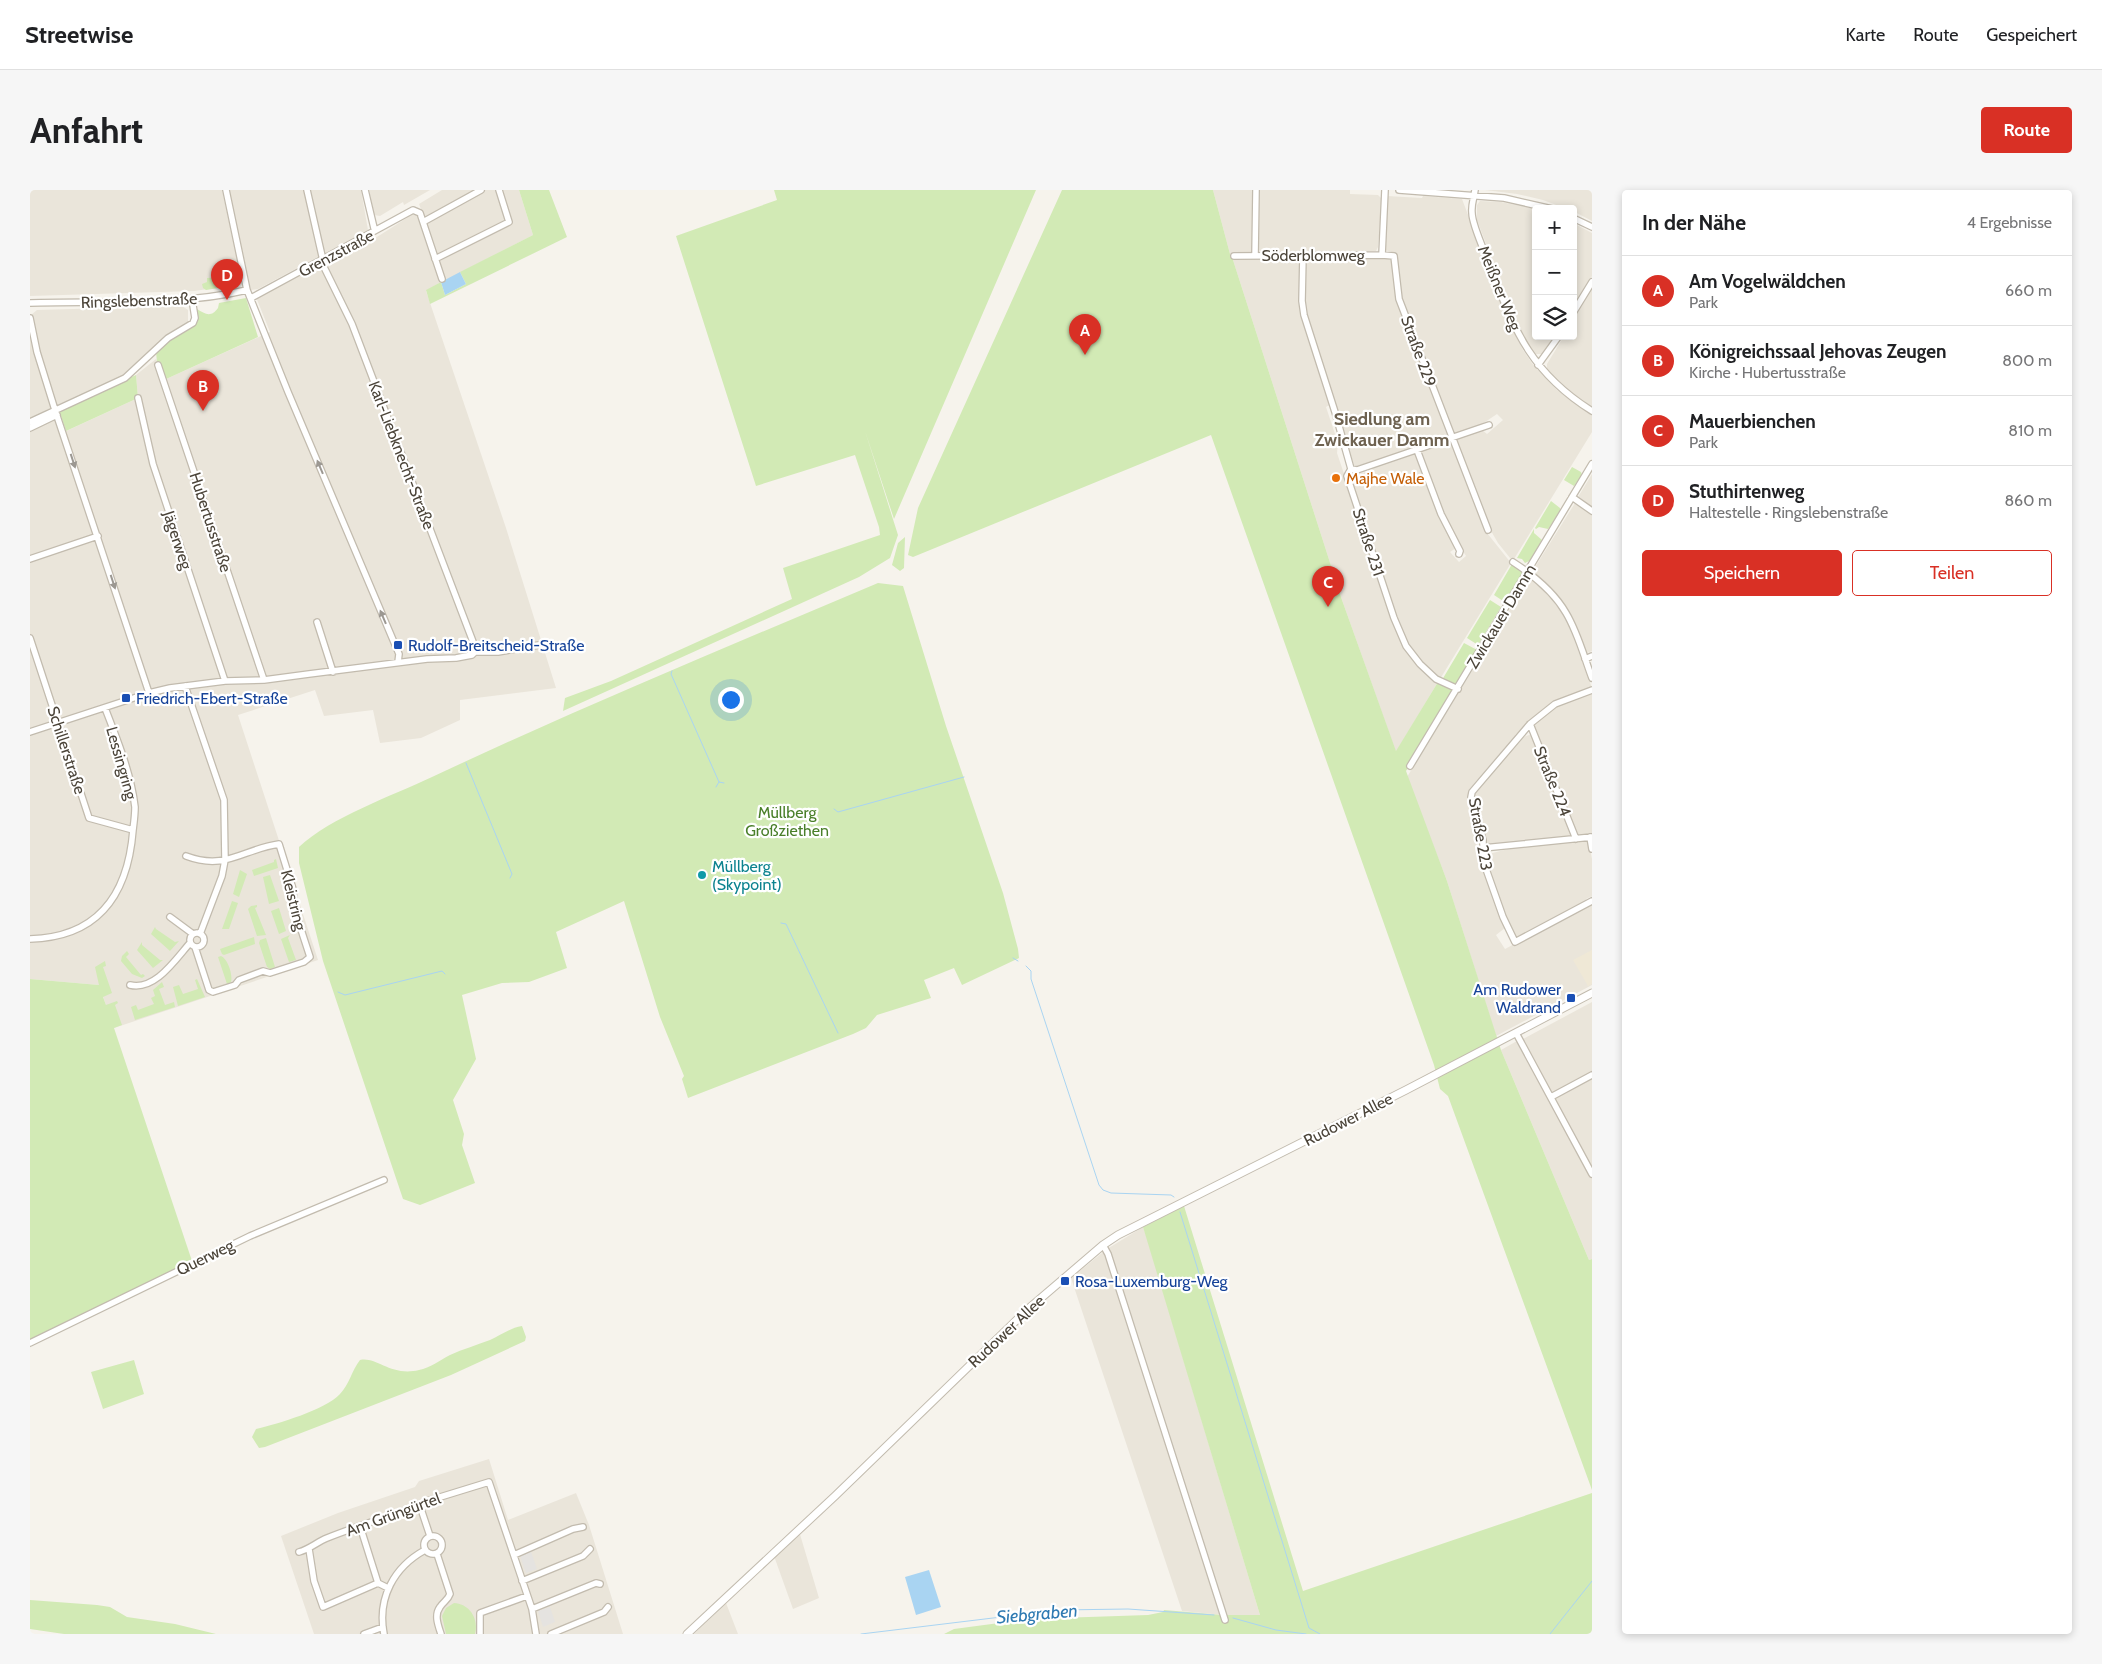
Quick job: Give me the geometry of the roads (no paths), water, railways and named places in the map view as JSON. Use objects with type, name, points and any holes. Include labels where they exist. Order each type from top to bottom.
[{"type":"street","points":[[226,190],[250,294],[292,401],[399,654],[398,662]]},
{"type":"street","name":"Karl-Liebknecht-Straße","points":[[307,190],[322,259],[352,324],[470,632],[475,647],[474,652]]},
{"type":"street","points":[[365,190],[374,228]]},
{"type":"street","points":[[442,279],[423,222],[481,190]]},
{"type":"street","points":[[435,259],[509,222],[499,190]]},
{"type":"street","points":[[1255,256],[1256,190]]},
{"type":"street","points":[[1382,255],[1385,190]]},
{"type":"street","points":[[1400,190],[1474,193],[1517,199],[1538,205]]},
{"type":"street","name":"Meißner Weg","points":[[1474,193],[1472,218],[1504,304],[1528,352],[1564,392],[1592,411]]},
{"type":"street","name":"Grenzstraße","points":[[250,294],[322,259],[411,211],[416,210],[420,213],[423,222]]},
{"type":"street","points":[[1577,220],[1592,227]]},
{"type":"street","name":"Straße 231","points":[[1303,255],[1302,301],[1304,315],[1336,412],[1351,469],[1347,476],[1394,618],[1406,646],[1428,672],[1440,682],[1458,689]]},
{"type":"street","name":"Söderblomweg","points":[[1234,256],[1392,255]]},
{"type":"street","name":"Straße 229","points":[[1392,255],[1395,260],[1396,287],[1399,299],[1488,530]]},
{"type":"street","points":[[1577,306],[1592,282]]},
{"type":"street","name":"Ringslebenstraße","points":[[30,303],[192,299],[250,294]]},
{"type":"street","points":[[30,428],[125,378],[168,338],[193,323],[195,318],[192,299]]},
{"type":"street","points":[[30,318],[56,413],[149,693]]},
{"type":"street","points":[[1538,365],[1556,340]]},
{"type":"street","name":"Hubertusstraße","points":[[158,365],[264,680]]},
{"type":"street","name":"Jägerweg","points":[[138,398],[153,464],[225,681]]},
{"type":"street","points":[[30,422],[56,413]]},
{"type":"street","points":[[1351,469],[1357,470],[1489,426]]},
{"type":"street","points":[[1417,450],[1441,514],[1460,551],[1459,554]]},
{"type":"street","name":"Zwickauer Damm","points":[[1410,766],[1592,464]]},
{"type":"street","points":[[1572,497],[1592,510]]},
{"type":"street","points":[[30,559],[98,536]]},
{"type":"street","points":[[1513,562],[1548,590],[1566,612],[1592,678]]},
{"type":"street","points":[[317,622],[333,672]]},
{"type":"street","name":"Schillerstraße","points":[[30,638],[89,818],[133,830]]},
{"type":"street","points":[[30,732],[149,693],[185,686],[225,681],[264,680],[398,662],[456,658],[472,655],[474,652],[498,652],[538,645]]},
{"type":"street","points":[[1585,659],[1592,656]]},
{"type":"street","points":[[185,686],[224,800],[225,860],[222,876],[197,934],[190,937],[192,945]]},
{"type":"street","name":"Straße 223","points":[[1592,690],[1555,704],[1530,724],[1472,792],[1471,797],[1483,840],[1483,855],[1492,887],[1503,917],[1516,942],[1592,901]]},
{"type":"street","name":"Lessingring","points":[[30,939],[46,939],[73,931],[90,922],[105,908],[118,890],[128,868],[133,844],[135,806],[129,778],[105,708]]},
{"type":"street","name":"Straße 224","points":[[1530,724],[1576,839]]},
{"type":"street","points":[[1483,848],[1591,837],[1592,849]]},
{"type":"street","name":"Kleistring","points":[[186,856],[198,860],[225,860],[279,844],[294,889],[294,908],[310,957],[304,962],[270,973],[263,971],[238,980],[235,985],[213,992],[209,990],[192,945]]},
{"type":"street","points":[[170,917],[204,938],[204,943],[200,947],[192,945]]},
{"type":"street","points":[[130,985],[140,987],[150,984],[192,945]]},
{"type":"street","name":"Rudower Allee","points":[[686,1634],[835,1496],[1027,1310],[1103,1245],[1118,1235],[1592,993]]},
{"type":"street","points":[[1516,1033],[1592,1174]]},
{"type":"street","points":[[1551,1097],[1592,1075]]},
{"type":"street","name":"Querweg","points":[[30,1342],[250,1236],[384,1180]]},
{"type":"street","points":[[1103,1245],[1114,1273],[1225,1620]]},
{"type":"street","name":"Am Grüngürtel","points":[[299,1552],[309,1549],[320,1540],[420,1506],[424,1502],[489,1482],[514,1555]]},
{"type":"street","points":[[420,1506],[430,1536]]},
{"type":"street","points":[[360,1526],[378,1583],[388,1588]]},
{"type":"street","points":[[536,1634],[532,1608],[514,1555],[573,1529],[583,1527]]},
{"type":"street","points":[[430,1536],[438,1537],[442,1541],[442,1549],[437,1554],[431,1554],[425,1550],[424,1543],[430,1536]]},
{"type":"street","points":[[309,1549],[314,1581],[322,1609],[378,1583]]},
{"type":"street","points":[[522,1581],[583,1556],[590,1549]]},
{"type":"street","points":[[384,1634],[383,1604],[388,1588],[401,1567],[425,1550]]},
{"type":"street","points":[[437,1554],[450,1594],[438,1612],[437,1623],[441,1634]]},
{"type":"street","points":[[532,1608],[600,1584]]},
{"type":"street","points":[[480,1634],[480,1613],[527,1596]]},
{"type":"street","points":[[551,1634],[604,1612],[608,1606]]},
{"type":"street","points":[[364,1634],[383,1627]]},
{"type":"water","points":[[460,272],[466,284],[445,295],[441,282]]},
{"type":"water","points":[[929,1570],[941,1607],[916,1615],[905,1577]]},
{"type":"waterway","points":[[672,671],[671,674],[719,782],[724,783]]},
{"type":"waterway","points":[[466,763],[512,874],[510,878]]},
{"type":"waterway","points":[[834,809],[838,812],[964,777]]},
{"type":"waterway","points":[[716,787],[719,782]]},
{"type":"waterway","points":[[781,923],[786,924],[838,1033]]},
{"type":"waterway","points":[[1013,958],[1018,961]]},
{"type":"waterway","points":[[1026,966],[1031,971],[1031,979],[1099,1185],[1103,1190],[1111,1193],[1171,1195],[1174,1197]]},
{"type":"waterway","points":[[338,992],[345,995],[442,971],[445,974]]},
{"type":"waterway","points":[[1180,1212],[1309,1628],[1320,1634]]},
{"type":"waterway","name":"Siebgraben","points":[[1550,1634],[1592,1581]]},
{"type":"waterway","name":"Siebgraben","points":[[861,1634],[1059,1610],[1128,1609],[1214,1615]]},
{"type":"waterway","name":"Siebgraben","points":[[1233,1618],[1276,1630],[1306,1634]]},
{"type":"place","name":"Stuthirtenweg","points":[[227,300]]},
{"type":"place","name":"Am Vogelwäldchen","points":[[1085,355]]},
{"type":"place","name":"Königreichssaal Jehovas Zeugen","points":[[203,411]]},
{"type":"place","name":"Majhe Wale","points":[[1336,478]]},
{"type":"place","name":"Mauerbienchen","points":[[1328,607]]},
{"type":"place","name":"Rudolf-Breitscheid-Straße","points":[[398,645]]},
{"type":"place","name":"Friedrich-Ebert-Straße","points":[[126,698]]},
{"type":"place","name":"Müllberg (Skypoint)","points":[[702,875]]},
{"type":"place","name":"Am Rudower Waldrand","points":[[1571,998]]},
{"type":"place","name":"Rosa-Luxemburg-Weg","points":[[1065,1281]]},
{"type":"district","name":"Siedlung am Zwickauer Damm","points":[[1382,429]]},
{"type":"park label","name":"Müllberg Großziethen","points":[[787,821]]}]
